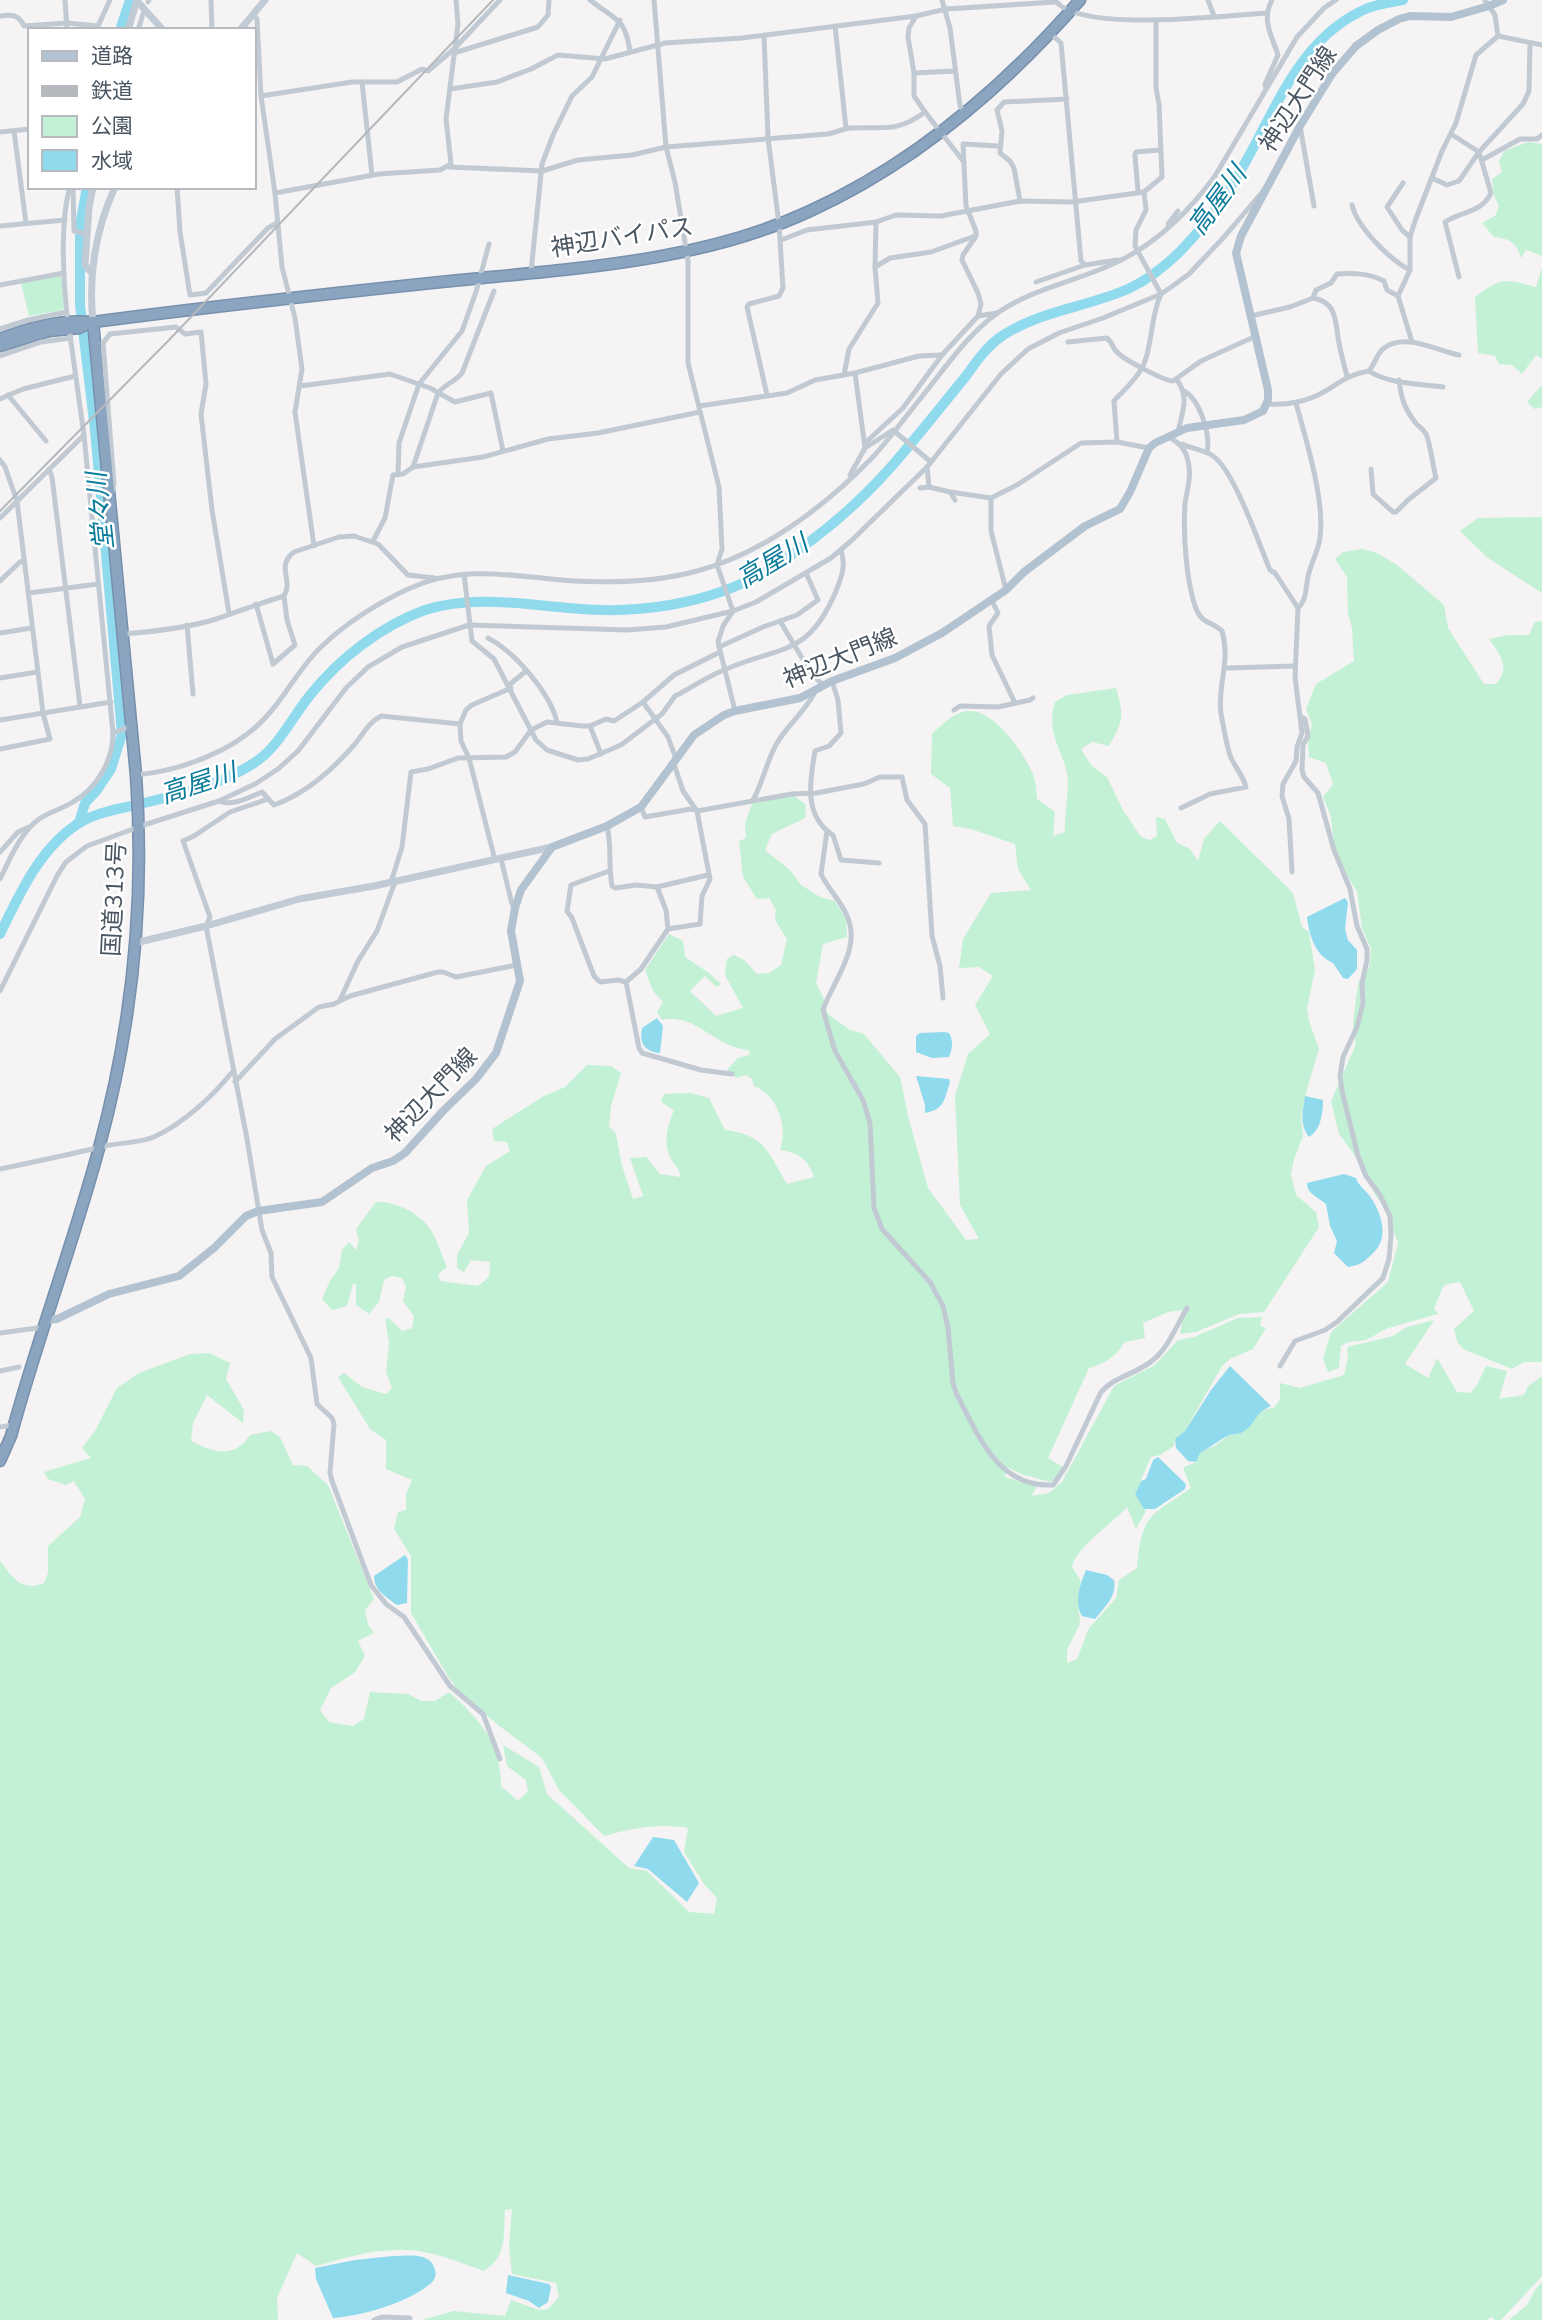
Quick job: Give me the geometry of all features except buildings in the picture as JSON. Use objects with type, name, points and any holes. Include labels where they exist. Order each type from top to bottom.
[{"type":"highway","name":"神辺バイパス","points":[[80,327],[290,297],[623,262],[734,239],[779,224],[855,188],[900,161],[992,91],[1080,0]]},
{"type":"highway","points":[[0,339],[46,324],[80,327]]},
{"type":"highway","points":[[0,346],[49,331],[80,327]]},
{"type":"highway","name":"国道313号","points":[[0,1461],[46,1325],[100,1147],[125,1029],[135,943],[139,826],[136,778],[129,727],[110,500],[80,327]]},
{"type":"main road","name":"神辺大門線","points":[[1267,404],[1268,390],[1236,253],[1241,236],[1300,126],[1342,60],[1378,30],[1410,16],[1451,16],[1503,0]]},
{"type":"main road","points":[[1149,448],[1187,428],[1244,419],[1263,411],[1267,404]]},
{"type":"main road","name":"神辺大門線","points":[[46,1325],[109,1294],[179,1276],[214,1248],[246,1216],[258,1211],[322,1202],[372,1168],[393,1161],[405,1153],[476,1079],[496,1054],[520,981],[511,931],[515,908],[521,890],[552,847],[607,826],[641,807],[694,735],[714,721],[735,711],[800,698],[832,681],[895,658],[942,633],[1006,590],[1024,572],[1085,526],[1120,509],[1149,448]]},
{"type":"street","points":[[65,0],[67,26]]},
{"type":"street","points":[[0,16],[15,16],[21,19],[24,26],[98,26],[110,0]]},
{"type":"street","points":[[129,28],[137,0]]},
{"type":"street","points":[[137,0],[161,28]]},
{"type":"street","points":[[211,0],[212,28]]},
{"type":"street","points":[[241,28],[256,7],[265,0]]},
{"type":"street","points":[[449,167],[452,158],[446,119],[458,24],[456,0]]},
{"type":"street","points":[[261,96],[362,82],[397,82],[422,69],[428,71],[454,51],[500,0]]},
{"type":"street","points":[[454,51],[538,27],[548,15],[549,0]]},
{"type":"street","points":[[590,0],[620,20],[627,33],[630,51]]},
{"type":"street","points":[[654,0],[666,147],[676,182],[687,250],[688,363],[722,504],[722,549],[718,566],[732,610],[719,636],[724,670],[735,711]]},
{"type":"street","points":[[942,0],[946,9],[960,106],[965,113]]},
{"type":"street","points":[[1208,0],[1214,16]]},
{"type":"street","points":[[1266,89],[1265,84],[1278,55],[1267,26],[1267,13],[1272,0]]},
{"type":"street","points":[[136,778],[190,762],[232,743],[265,719],[310,659],[343,628],[389,599],[436,579],[464,575],[511,574],[573,581],[615,582],[668,578],[718,566],[761,544],[798,520],[872,458],[973,335],[997,313],[1035,292],[1123,259],[1166,230],[1201,196],[1215,176],[1300,33],[1324,8],[1336,0]]},
{"type":"street","points":[[450,89],[497,82],[558,55],[602,58],[657,45],[764,35],[916,16],[946,9],[1028,1],[1055,1],[1085,16],[1156,21],[1267,13]]},
{"type":"street","points":[[1487,3],[1497,22],[1498,36]]},
{"type":"street","points":[[256,7],[261,96],[275,193],[276,223],[302,369],[295,412],[314,546]]},
{"type":"street","points":[[139,28],[143,14]]},
{"type":"street","points":[[916,16],[908,37],[914,73],[914,96],[964,162]]},
{"type":"street","points":[[531,272],[542,164],[547,148],[572,96],[592,77],[620,20]]},
{"type":"street","points":[[781,240],[807,230],[876,222],[896,215],[941,216],[1020,201],[1076,201],[1141,192],[1163,177],[1156,21]]},
{"type":"street","points":[[835,26],[846,128]]},
{"type":"street","points":[[1050,33],[1061,43],[1081,261],[1085,265]]},
{"type":"street","points":[[764,35],[768,138],[781,240],[782,292],[779,296],[749,304],[747,307],[766,395]]},
{"type":"street","points":[[1498,36],[1542,46]]},
{"type":"street","points":[[1412,342],[1398,296],[1410,270],[1410,237],[1451,134],[1476,55],[1498,36]]},
{"type":"street","points":[[1432,178],[1447,185],[1459,181],[1479,152],[1526,98],[1529,91],[1531,44]]},
{"type":"street","points":[[914,73],[955,71]]},
{"type":"street","points":[[362,82],[372,175]]},
{"type":"street","points":[[1020,201],[1014,168],[1000,153],[1002,131],[997,110],[1004,102],[1067,99]]},
{"type":"street","points":[[275,193],[372,175],[449,167],[542,171],[578,160],[632,155],[666,147],[828,134],[846,128],[878,130],[910,124],[925,112]]},
{"type":"street","points":[[1300,126],[1314,206]]},
{"type":"street","points":[[0,132],[28,129]]},
{"type":"street","points":[[14,131],[26,223]]},
{"type":"street","points":[[1451,134],[1479,152],[1491,193],[1488,200],[1478,208],[1445,222],[1460,278]]},
{"type":"street","points":[[1482,160],[1520,139],[1537,139],[1542,135]]},
{"type":"street","points":[[976,236],[967,206],[962,144],[999,146]]},
{"type":"street","points":[[1160,150],[1136,152],[1146,210],[1135,237],[1137,250],[1161,294]]},
{"type":"street","points":[[1403,184],[1387,207],[1410,237]]},
{"type":"street","points":[[0,329],[28,320],[67,313],[64,273],[65,220],[72,189]]},
{"type":"street","points":[[72,189],[74,231],[86,233]]},
{"type":"street","points":[[91,272],[85,265],[86,233],[93,189]]},
{"type":"street","points":[[0,852],[18,832],[47,814],[74,802],[93,784],[109,760],[116,732],[97,584],[84,435],[75,376],[80,327],[100,224],[114,189]]},
{"type":"street","points":[[177,189],[180,232],[190,295],[206,293],[268,228],[276,223]]},
{"type":"street","points":[[0,991],[66,862],[87,846],[139,826],[219,802],[278,769],[298,751],[346,688],[368,667],[402,647],[469,624],[627,630],[666,627],[756,602],[806,573],[841,550],[929,463],[1001,374],[1028,349],[1059,333],[1161,294],[1189,274],[1265,190]]},
{"type":"street","points":[[1352,205],[1354,215],[1368,235],[1410,270]]},
{"type":"street","points":[[1166,230],[1178,211]]},
{"type":"street","points":[[0,226],[65,220]]},
{"type":"street","points":[[844,374],[849,349],[878,303],[875,267],[876,222]]},
{"type":"street","points":[[875,267],[891,258],[930,252],[976,236]]},
{"type":"street","points":[[849,479],[865,445],[903,408],[942,355],[978,316],[981,304],[978,293],[962,260],[976,236]]},
{"type":"street","points":[[398,475],[399,443],[419,384],[461,331],[489,244]]},
{"type":"street","points":[[1036,282],[1085,265],[1123,259]]},
{"type":"street","points":[[0,285],[64,273]]},
{"type":"street","points":[[1313,298],[1316,290],[1331,283],[1337,274],[1355,273],[1384,281],[1387,290],[1398,296]]},
{"type":"street","points":[[413,467],[438,393],[444,385],[457,379],[462,373],[494,292]]},
{"type":"street","points":[[1117,442],[1114,401],[1130,385],[1142,367],[1154,307],[1161,294]]},
{"type":"street","points":[[1251,316],[1290,307],[1313,298],[1325,303],[1334,312],[1347,376]]},
{"type":"street","points":[[978,316],[997,313]]},
{"type":"street","points":[[0,356],[80,327]]},
{"type":"street","points":[[110,500],[114,484],[103,343],[110,334],[176,327],[185,334],[201,332],[206,384],[201,414],[212,510],[229,613]]},
{"type":"street","points":[[1068,342],[1107,338],[1115,351],[1163,380],[1177,380],[1201,361],[1256,336]]},
{"type":"street","points":[[1369,371],[1386,346],[1412,342],[1459,355]]},
{"type":"street","points":[[373,541],[385,518],[393,475],[413,467],[483,457],[548,439],[598,433],[794,391],[815,380],[855,373],[919,356],[942,355]]},
{"type":"street","points":[[1267,404],[1296,403],[1317,395],[1347,376],[1369,371],[1375,375],[1443,387]]},
{"type":"street","points":[[855,373],[865,445]]},
{"type":"street","points":[[300,386],[390,374],[419,384],[455,402],[491,393],[503,451]]},
{"type":"street","points":[[0,399],[49,381],[75,376]]},
{"type":"street","points":[[1177,380],[1193,399],[1204,425],[1209,445],[1207,452]]},
{"type":"street","points":[[1371,469],[1373,494],[1393,512],[1436,478],[1426,434],[1402,404],[1399,380]]},
{"type":"street","points":[[1178,432],[1184,410],[1184,391]]},
{"type":"street","points":[[8,395],[46,441]]},
{"type":"street","points":[[1292,872],[1289,820],[1282,796],[1283,784],[1296,761],[1302,733],[1295,666],[1298,608],[1304,600],[1321,530],[1318,494],[1296,403]]},
{"type":"street","points":[[894,431],[929,463],[929,487]]},
{"type":"street","points":[[865,445],[894,431]]},
{"type":"street","points":[[0,518],[84,435]]},
{"type":"street","points":[[1168,436],[1196,451],[1207,452],[1224,466],[1255,530],[1270,570],[1275,573],[1298,608]]},
{"type":"street","points":[[920,488],[929,487],[991,498],[1017,485],[1081,443],[1117,442],[1149,448]]},
{"type":"street","points":[[1179,443],[1189,465],[1185,529],[1189,575],[1197,611],[1206,622],[1222,631],[1225,668],[1220,696],[1221,712],[1231,757],[1243,776],[1246,787],[1210,794],[1181,808]]},
{"type":"street","points":[[0,460],[9,476],[17,501],[37,672],[50,739],[0,749]]},
{"type":"street","points":[[49,469],[80,706]]},
{"type":"street","points":[[950,492],[955,500]]},
{"type":"street","points":[[991,498],[991,531],[1006,590]]},
{"type":"street","points":[[123,634],[153,632],[215,619],[284,596],[288,590],[284,565],[288,556],[348,536],[373,541],[408,575],[436,579]]},
{"type":"street","points":[[464,575],[472,641],[492,655],[536,740],[547,750],[579,760],[621,745],[655,719],[675,696],[724,670],[794,646],[813,631],[826,615],[844,571],[841,550]]},
{"type":"street","points":[[0,581],[24,561]]},
{"type":"street","points":[[340,1000],[358,961],[377,932],[393,882],[402,847],[411,772],[458,758],[506,757],[515,752],[531,730],[547,722],[590,726],[606,719],[614,722],[643,702],[674,675],[720,650],[797,615],[818,600],[806,573]]},
{"type":"street","points":[[29,593],[97,584]]},
{"type":"street","points":[[256,604],[273,664],[295,645],[287,620],[284,596]]},
{"type":"street","points":[[991,599],[998,613],[989,626],[992,655],[1015,704]]},
{"type":"street","points":[[780,621],[811,673],[824,686]]},
{"type":"street","points":[[187,625],[194,694]]},
{"type":"street","points":[[0,633],[32,628]]},
{"type":"street","points":[[488,638],[508,650],[526,671],[547,700],[557,722]]},
{"type":"street","points":[[1225,668],[1295,666]]},
{"type":"street","points":[[515,908],[498,860],[469,758],[461,741],[460,724],[466,710],[472,705],[510,687],[526,671]]},
{"type":"street","points":[[0,678],[37,672]]},
{"type":"street","points":[[832,681],[838,700],[841,733],[830,746],[815,751],[812,811],[833,835],[841,860],[879,863]]},
{"type":"street","points":[[753,800],[776,745],[808,705],[813,691]]},
{"type":"street","points":[[954,710],[960,706],[998,708],[1033,698]]},
{"type":"street","points":[[0,720],[111,702]]},
{"type":"street","points":[[643,702],[668,737],[683,791],[697,811],[710,879],[702,896],[700,924],[668,929]]},
{"type":"street","points":[[219,802],[237,802],[262,792],[274,805],[310,787],[335,766],[380,716],[460,724]]},
{"type":"street","points":[[1280,1366],[1295,1341],[1325,1330],[1337,1322],[1383,1278],[1389,1259],[1391,1235],[1390,1216],[1380,1195],[1366,1176],[1358,1156],[1349,1126],[1340,1076],[1343,1057],[1357,1027],[1363,1003],[1362,983],[1367,949],[1357,926],[1350,889],[1334,850],[1318,793],[1302,770],[1303,745],[1308,729],[1305,719],[1301,718]]},
{"type":"street","points":[[590,726],[601,754]]},
{"type":"street","points":[[116,732],[129,727]]},
{"type":"street","points":[[641,807],[645,817],[864,784],[880,777],[902,777],[907,800],[925,824],[932,936],[940,966],[943,998]]},
{"type":"street","points":[[268,799],[230,812],[183,841],[210,917],[206,926],[247,1139],[261,1230],[271,1253],[272,1277],[311,1358],[317,1404],[332,1418],[334,1424],[330,1473],[371,1585],[386,1604],[404,1617],[450,1686],[484,1714],[500,1759]]},
{"type":"street","points":[[0,879],[31,826]]},
{"type":"street","points":[[607,826],[612,846],[609,871],[615,888],[636,885],[657,887],[708,875]]},
{"type":"street","points":[[827,831],[821,874],[852,929],[845,963],[823,1010],[835,1051],[863,1100],[870,1122],[874,1208],[882,1229],[930,1282],[943,1306],[948,1328],[953,1383],[991,1456],[1000,1466],[1020,1479],[1053,1485],[1066,1466],[1101,1392],[1109,1382],[1153,1361],[1187,1308]]},
{"type":"street","points":[[135,943],[299,899],[393,882],[552,847]]},
{"type":"street","points":[[609,871],[572,885],[567,911],[597,979],[600,982],[626,982]]},
{"type":"street","points":[[626,982],[641,969],[668,929],[666,910],[657,887]]},
{"type":"street","points":[[235,1082],[286,1029],[320,1007],[438,972],[456,978],[517,965]]},
{"type":"street","points":[[626,982],[642,1053],[701,1070],[732,1074]]},
{"type":"street","points":[[0,1169],[100,1147],[130,1144],[156,1136],[188,1114],[233,1071]]},
{"type":"street","points":[[0,1333],[46,1325]]},
{"type":"street","points":[[0,1371],[19,1367]]},
{"type":"street","points":[[0,1427],[14,1425]]},
{"type":"street","points":[[374,2320],[382,2317],[410,2318]]},
{"type":"green space","points":[[1528,142],[1542,144],[1542,256],[1526,250],[1521,258],[1512,242],[1494,237],[1482,223],[1495,216],[1499,206],[1494,196],[1492,179],[1502,172],[1499,162],[1504,151]]},
{"type":"green space","points":[[1542,267],[1542,359],[1536,355],[1522,374],[1512,365],[1499,364],[1495,356],[1478,353],[1475,297],[1504,281],[1536,287]]},
{"type":"green space","points":[[58,275],[63,279],[62,310],[29,316],[21,283]]},
{"type":"green space","points":[[1542,385],[1542,407],[1534,409],[1527,402]]},
{"type":"green space","points":[[1542,517],[1542,593],[1488,558],[1460,531],[1478,518]]},
{"type":"green space","points":[[1362,549],[1377,553],[1397,565],[1444,605],[1448,628],[1484,684],[1496,684],[1503,672],[1502,661],[1489,639],[1529,635],[1535,622],[1542,621],[1542,1362],[1524,1362],[1512,1369],[1463,1349],[1457,1341],[1454,1329],[1474,1311],[1460,1282],[1444,1285],[1434,1308],[1438,1314],[1388,1328],[1366,1340],[1348,1342],[1341,1346],[1339,1368],[1328,1372],[1323,1359],[1331,1332],[1388,1282],[1398,1243],[1367,1172],[1339,1134],[1331,1101],[1356,1044],[1353,1025],[1356,998],[1359,981],[1369,968],[1371,949],[1362,928],[1357,891],[1337,861],[1330,814],[1323,797],[1333,784],[1326,763],[1309,757],[1308,739],[1312,725],[1306,709],[1316,684],[1354,661],[1347,577],[1335,559],[1343,552]]},
{"type":"green space","points":[[1116,688],[1121,718],[1109,746],[1092,742],[1081,749],[1091,765],[1107,777],[1123,810],[1141,837],[1150,840],[1157,836],[1156,817],[1165,819],[1177,843],[1190,849],[1198,861],[1204,839],[1220,821],[1293,893],[1302,927],[1309,932],[1315,970],[1307,1008],[1319,1049],[1301,1118],[1303,1136],[1291,1174],[1296,1195],[1316,1212],[1319,1227],[1264,1312],[1239,1314],[1196,1332],[1180,1334],[1184,1310],[1168,1312],[1143,1323],[1145,1338],[1125,1342],[1110,1359],[1089,1368],[1048,1458],[1064,1468],[1051,1482],[1006,1467],[1005,1477],[1037,1487],[1031,1496],[1049,1493],[1062,1482],[1114,1386],[1155,1365],[1178,1340],[1194,1337],[1238,1318],[1262,1317],[1260,1326],[1266,1328],[1253,1349],[1230,1359],[1222,1366],[1185,1431],[1175,1439],[1174,1446],[1151,1457],[1135,1494],[1146,1511],[1136,1529],[1127,1507],[1088,1543],[1075,1559],[1072,1567],[1081,1581],[1078,1599],[1080,1624],[1067,1650],[1067,1663],[1077,1659],[1089,1628],[1116,1598],[1119,1580],[1137,1568],[1141,1537],[1150,1519],[1191,1488],[1183,1468],[1196,1462],[1200,1453],[1228,1436],[1241,1433],[1251,1425],[1260,1410],[1274,1408],[1280,1399],[1280,1383],[1300,1388],[1344,1375],[1347,1347],[1393,1336],[1407,1327],[1434,1320],[1405,1364],[1428,1378],[1437,1358],[1457,1392],[1470,1393],[1486,1366],[1507,1371],[1499,1399],[1524,1395],[1528,1386],[1542,1376],[1542,2276],[1501,2320],[1494,2320],[1493,2317],[1486,2320],[422,2320],[454,2311],[505,2316],[511,2300],[539,2310],[548,2309],[559,2297],[556,2283],[512,2274],[509,2246],[512,2209],[505,2210],[501,2252],[484,2271],[418,2251],[374,2252],[316,2266],[297,2253],[277,2298],[278,2320],[0,2320],[0,1561],[18,1582],[29,1586],[44,1583],[48,1573],[48,1546],[80,1517],[85,1499],[74,1481],[66,1485],[48,1479],[44,1472],[91,1458],[82,1448],[95,1431],[117,1388],[139,1373],[190,1354],[209,1353],[230,1363],[226,1379],[244,1410],[243,1423],[207,1395],[193,1423],[191,1441],[224,1452],[237,1448],[250,1435],[271,1431],[280,1437],[293,1465],[307,1466],[328,1485],[374,1599],[365,1610],[368,1625],[374,1633],[358,1641],[365,1656],[355,1672],[331,1688],[320,1710],[329,1722],[353,1726],[364,1719],[370,1692],[408,1694],[421,1701],[435,1701],[449,1692],[487,1733],[497,1757],[501,1786],[518,1801],[528,1791],[526,1780],[507,1766],[503,1745],[539,1767],[547,1794],[629,1868],[647,1871],[689,1912],[714,1914],[717,1898],[704,1884],[684,1852],[688,1828],[646,1827],[604,1836],[559,1790],[542,1758],[498,1725],[458,1690],[449,1678],[411,1613],[411,1556],[394,1529],[398,1512],[406,1510],[406,1494],[412,1480],[386,1469],[386,1440],[370,1429],[338,1377],[344,1373],[362,1387],[386,1394],[392,1388],[386,1372],[389,1343],[385,1318],[390,1319],[402,1331],[412,1328],[414,1316],[403,1301],[406,1287],[402,1278],[392,1276],[384,1280],[379,1302],[369,1314],[356,1305],[356,1284],[353,1284],[347,1306],[332,1310],[322,1299],[339,1268],[342,1250],[349,1242],[356,1250],[359,1241],[356,1229],[376,1202],[408,1210],[428,1226],[447,1267],[438,1274],[440,1281],[478,1286],[489,1277],[490,1262],[471,1260],[464,1272],[457,1268],[457,1255],[469,1233],[467,1200],[486,1166],[510,1151],[507,1142],[494,1141],[492,1129],[544,1096],[565,1087],[587,1065],[611,1066],[621,1073],[611,1106],[609,1126],[616,1134],[622,1166],[633,1199],[643,1196],[630,1158],[646,1157],[660,1174],[681,1177],[667,1146],[674,1110],[661,1102],[664,1094],[690,1093],[709,1098],[725,1130],[749,1136],[764,1147],[787,1184],[814,1177],[802,1157],[780,1150],[782,1122],[775,1104],[762,1090],[754,1086],[752,1079],[746,1075],[736,1078],[727,1070],[738,1058],[749,1055],[750,1051],[725,1043],[691,1023],[662,1020],[657,1012],[663,1002],[653,991],[645,970],[669,934],[683,941],[685,957],[721,984],[717,987],[705,976],[690,991],[716,1016],[743,1008],[725,975],[727,959],[734,955],[744,960],[757,974],[769,973],[781,965],[787,939],[775,920],[776,910],[769,898],[757,899],[743,877],[739,841],[746,838],[745,824],[752,804],[793,795],[806,805],[805,818],[772,834],[765,850],[790,870],[801,885],[820,897],[835,901],[846,919],[847,937],[823,944],[816,983],[828,1014],[850,1030],[864,1034],[900,1077],[928,1188],[966,1240],[979,1239],[960,1205],[955,1096],[968,1054],[990,1034],[975,1005],[993,976],[979,967],[959,968],[963,939],[991,893],[1031,890],[1018,869],[1015,844],[971,829],[953,826],[950,788],[931,774],[932,734],[953,716],[968,711],[978,712],[997,724],[1027,763],[1034,778],[1037,799],[1055,812],[1053,836],[1065,832],[1068,782],[1052,724],[1055,702],[1067,695]]},
{"type":"green space","points":[[1542,2282],[1542,2320],[1509,2320],[1527,2305]]},
{"type":"water","points":[[1345,898],[1348,902],[1345,929],[1348,940],[1357,950],[1357,969],[1348,979],[1343,978],[1333,963],[1317,950],[1309,931],[1307,917]]},
{"type":"water","points":[[657,1018],[663,1026],[660,1053],[646,1048],[641,1038],[642,1028]]},
{"type":"water","points":[[920,1033],[949,1033],[952,1039],[949,1057],[932,1058],[916,1052],[916,1036]]},
{"type":"water","points":[[916,1076],[949,1079],[945,1099],[936,1109],[925,1113]]},
{"type":"water","points":[[1305,1096],[1323,1100],[1319,1126],[1309,1137],[1303,1122]]},
{"type":"water","points":[[1344,1174],[1356,1178],[1369,1195],[1380,1215],[1383,1230],[1380,1245],[1375,1251],[1363,1262],[1348,1267],[1334,1253],[1337,1241],[1330,1226],[1326,1204],[1307,1187],[1307,1183]]},
{"type":"water","points":[[1230,1366],[1271,1406],[1261,1412],[1246,1430],[1230,1435],[1200,1453],[1196,1462],[1188,1461],[1176,1448],[1175,1439],[1185,1431]]},
{"type":"water","points":[[1158,1457],[1186,1484],[1185,1489],[1155,1509],[1144,1509],[1135,1494],[1141,1481],[1146,1479],[1153,1460]]},
{"type":"water","points":[[405,1555],[408,1560],[407,1603],[397,1605],[378,1589],[374,1576]]},
{"type":"water","points":[[1086,1570],[1107,1575],[1114,1580],[1112,1596],[1095,1619],[1082,1616],[1078,1605]]},
{"type":"water","points":[[653,1837],[674,1840],[699,1883],[687,1902],[648,1869],[634,1866]]},
{"type":"water","points":[[393,2256],[424,2257],[433,2264],[436,2272],[434,2280],[397,2303],[357,2315],[333,2318],[316,2279],[315,2268]]},
{"type":"water","points":[[508,2275],[549,2284],[551,2287],[548,2302],[539,2308],[529,2301],[506,2293]]},
{"type":"waterway","name":"堂々川","points":[[121,28],[130,0]]},
{"type":"waterway","name":"高屋川","points":[[0,934],[31,874],[63,835],[84,820],[101,813],[201,788],[254,763],[271,749],[311,694],[335,668],[362,644],[409,617],[442,605],[478,602],[594,610],[671,605],[721,592],[745,582],[787,558],[840,517],[873,487],[982,354],[997,340],[1016,328],[1047,315],[1128,289],[1170,261],[1204,224],[1224,197],[1284,91],[1319,42],[1341,23],[1368,8],[1403,0]]},
{"type":"waterway","name":"堂々川","points":[[79,823],[85,803],[111,769],[122,734],[95,430],[80,305],[80,226],[87,189]]},
{"type":"railway","points":[[0,511],[169,340],[493,0]]}]
